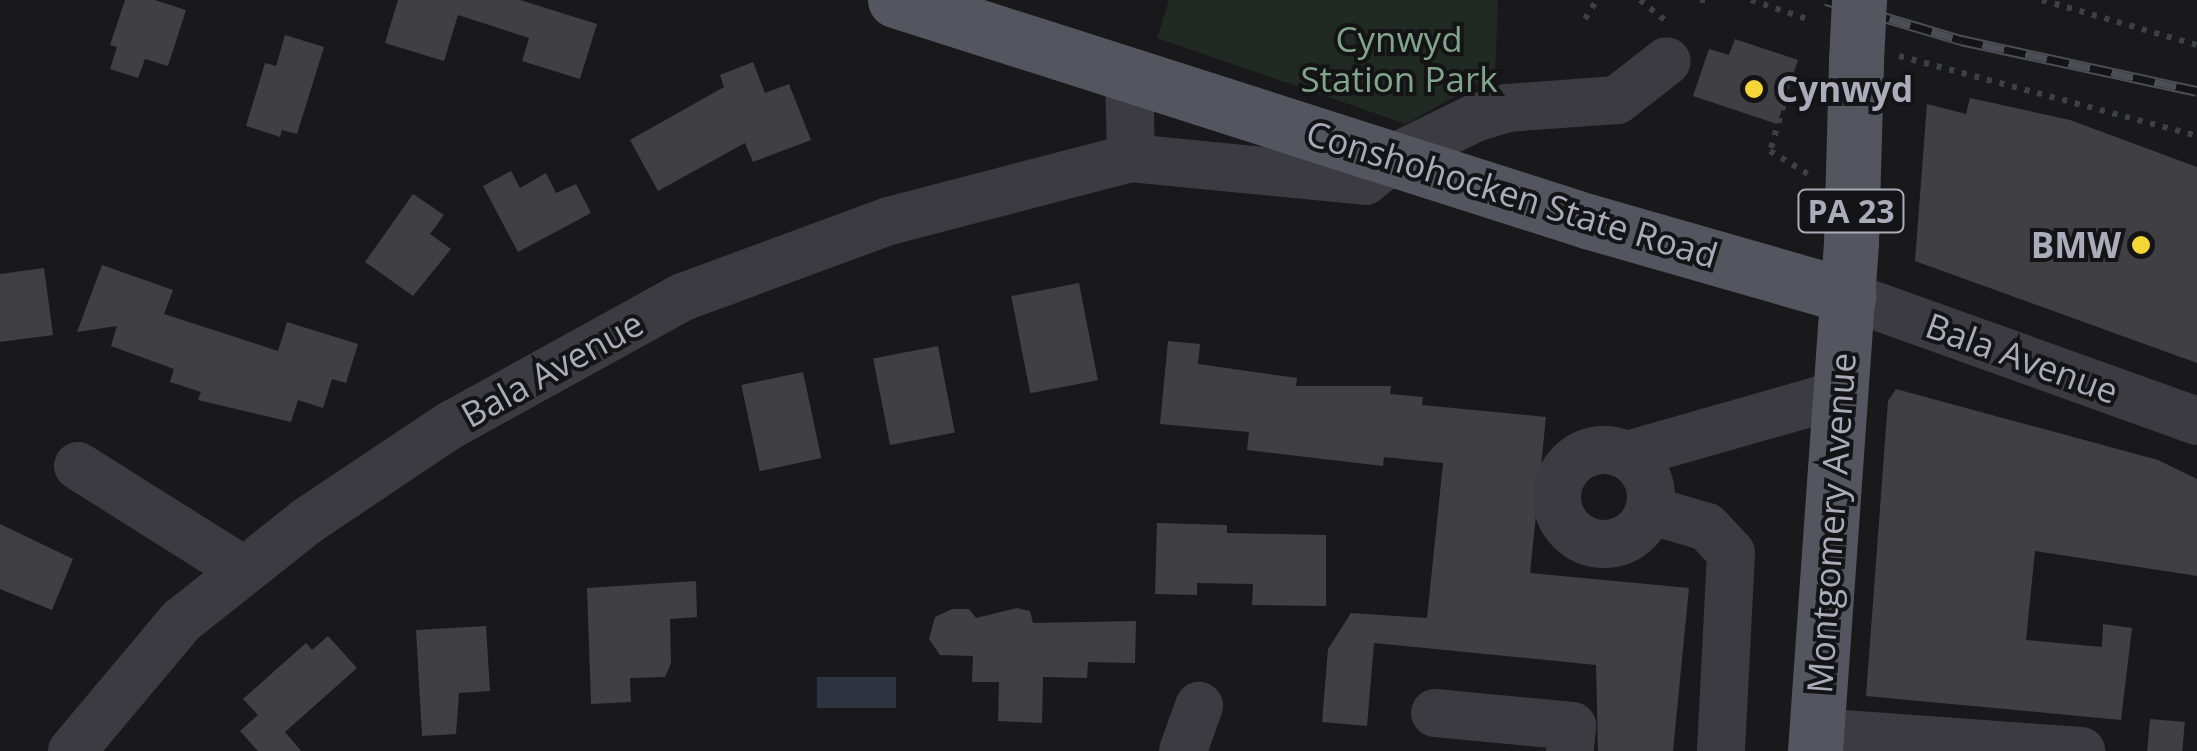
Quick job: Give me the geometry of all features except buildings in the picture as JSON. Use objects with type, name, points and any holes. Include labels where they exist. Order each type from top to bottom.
[{"type":"main road","name":"Conshohocken State Road","points":[[894,0],[1393,158],[1848,296]]},
{"type":"main road","name":"PA 23","points":[[1848,296],[1857,34]]},
{"type":"main road","name":"Montgomery Avenue","points":[[1815,741],[1848,296]]},
{"type":"street","name":"Bala Avenue","points":[[72,751],[135,669],[242,570],[449,426],[683,296],[889,221],[1130,158],[1178,158],[1351,183],[1376,176],[1393,158],[1507,108],[1617,100],[1667,61]]},
{"type":"street","points":[[1129,74],[1130,158]]},
{"type":"street","name":"Bala Avenue","points":[[1848,296],[2197,421]]},
{"type":"street","points":[[1627,455],[1647,477],[1648,510],[1635,533],[1607,544],[1578,537],[1558,513],[1558,484],[1573,460],[1599,449],[1627,455],[1841,394]]},
{"type":"street","points":[[78,466],[242,570]]},
{"type":"street","points":[[1648,510],[1707,527],[1732,554],[1720,751]]},
{"type":"street","points":[[1182,751],[1199,706]]},
{"type":"street","points":[[1435,713],[1572,726],[1570,751]]},
{"type":"street","points":[[1815,741],[2080,751]]},
{"type":"path","points":[[1584,19],[1596,0]]},
{"type":"path","points":[[1700,0],[1708,0]]},
{"type":"path","points":[[1750,0],[2197,136]]},
{"type":"path","points":[[2042,0],[2197,45]]},
{"type":"path","points":[[1787,92],[1770,151],[1808,174]]},
{"type":"green space","name":"Cynwyd Station Park","points":[[1169,0],[1498,0],[1495,74],[1406,124],[1157,38]]},
{"type":"shaded area","points":[[817,677],[896,677],[896,708],[817,708]]},
{"type":"railway","points":[[1826,0],[1961,40],[2197,91]]},
{"type":"place","name":"Cynwyd","points":[[1754,89]]},
{"type":"place","name":"BMW","points":[[2141,245]]}]
